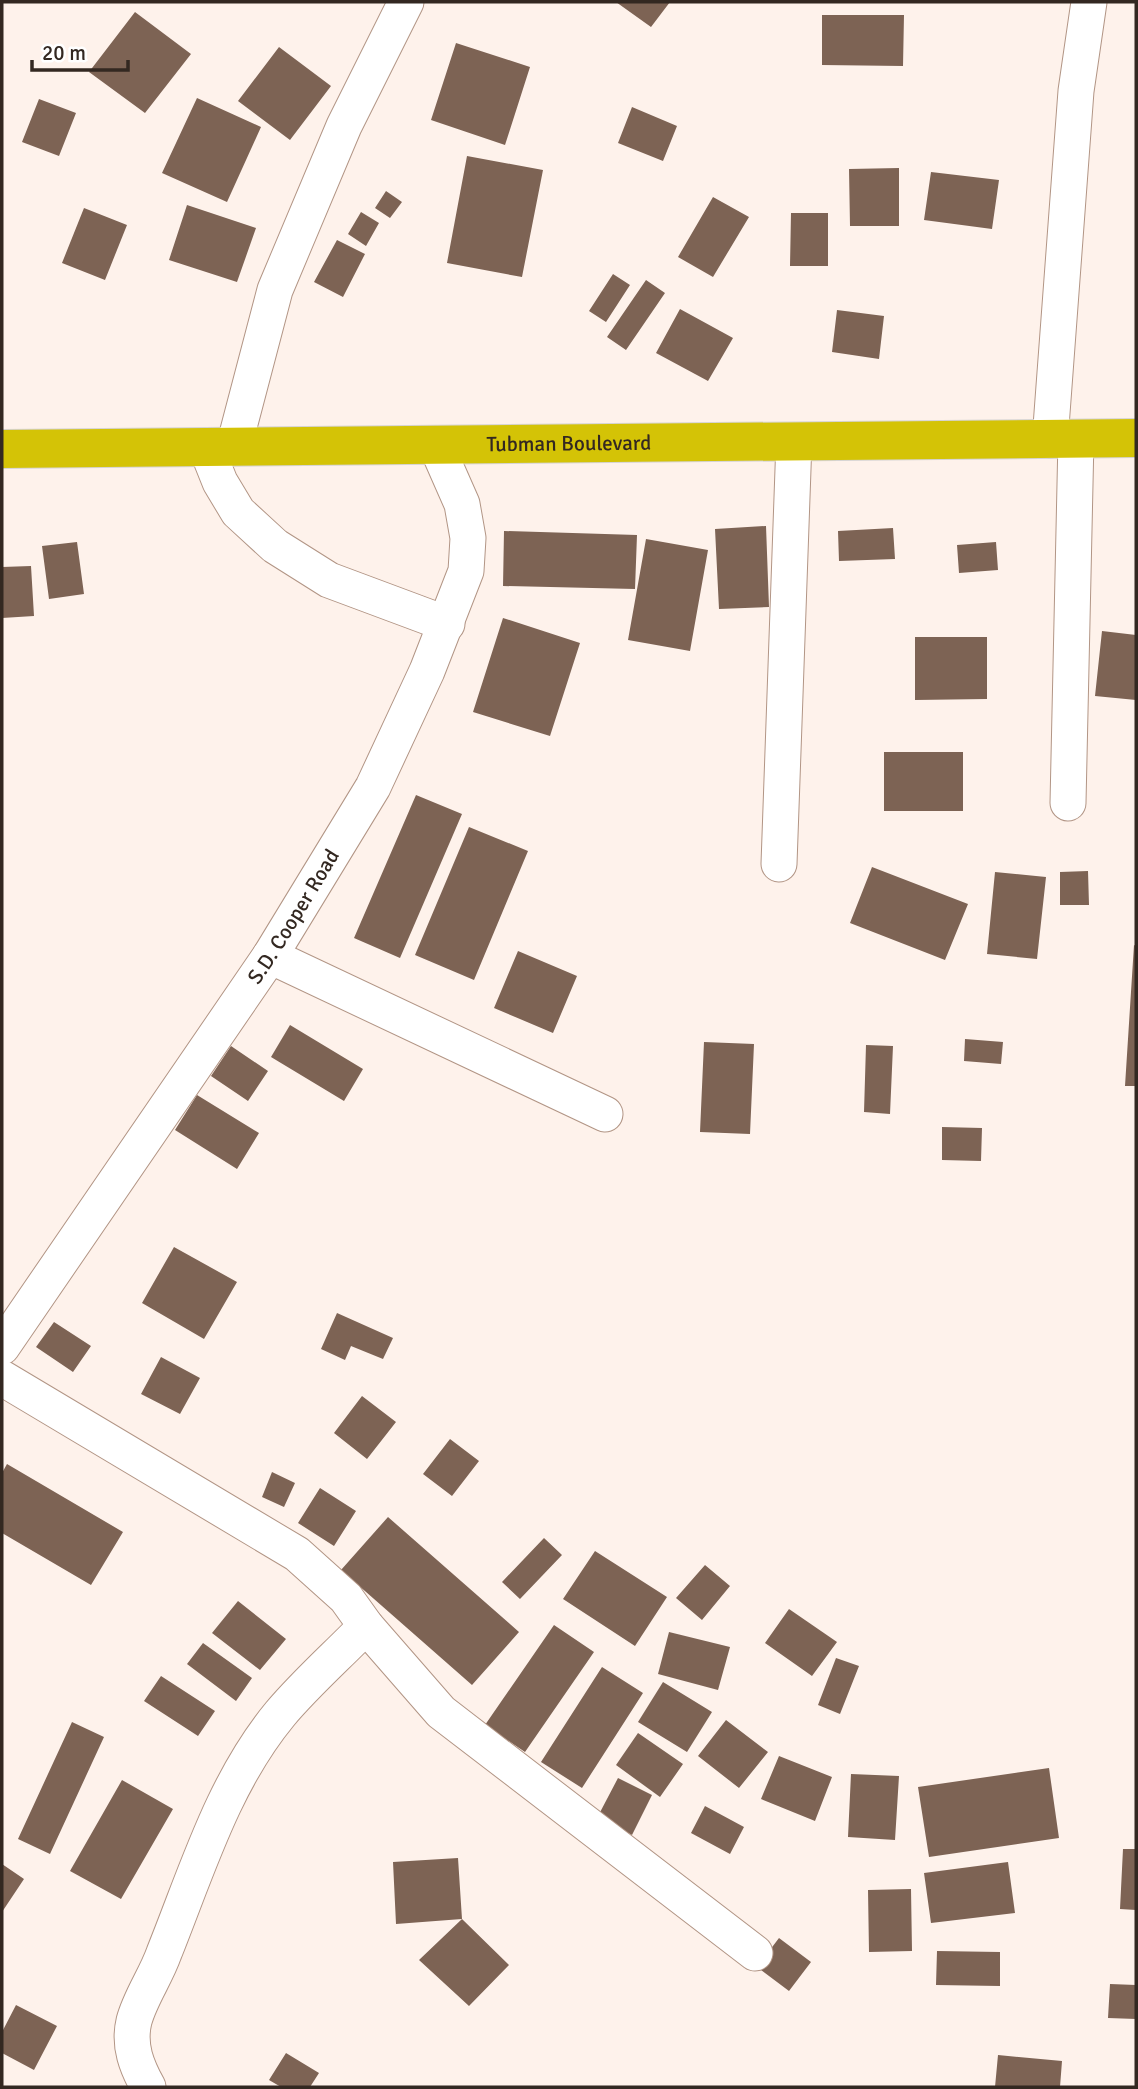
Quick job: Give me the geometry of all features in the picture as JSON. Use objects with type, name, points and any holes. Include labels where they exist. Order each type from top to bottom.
[{"type":"highway","name":"Tubman Boulevard","points":[[2,449],[1136,438]]},
{"type":"street","points":[[406,2],[344,126],[275,290],[220,447],[220,482],[238,512],[275,546],[329,580],[447,624]]},
{"type":"street","points":[[1068,803],[1063,440],[1076,92],[1089,2]]},
{"type":"street","points":[[779,864],[794,441]]},
{"type":"street","name":"S.D. Cooper Road","points":[[2,1346],[270,956],[373,787],[447,624],[466,571],[468,538],[462,504],[436,445]]},
{"type":"street","points":[[270,956],[605,1114]]},
{"type":"street","points":[[2,1378],[297,1554],[346,1598],[366,1626],[441,1712],[755,1953]]},
{"type":"street","points":[[148,2087],[138,2069],[132,2048],[134,2023],[140,2004],[158,1969],[200,1856],[223,1806],[280,1714],[366,1626]]},
{"type":"building","points":[[616,2],[670,2],[651,27]]},
{"type":"building","points":[[135,12],[191,54],[145,113],[89,72]]},
{"type":"building","points":[[822,15],[904,15],[903,66],[822,65]]},
{"type":"building","points":[[456,43],[530,67],[505,145],[431,120]]},
{"type":"building","points":[[279,47],[331,86],[290,140],[238,101]]},
{"type":"building","points":[[197,98],[261,127],[227,202],[162,173]]},
{"type":"building","points":[[39,99],[76,113],[59,156],[22,142]]},
{"type":"building","points":[[632,107],[677,126],[663,161],[618,143]]},
{"type":"building","points":[[467,156],[543,170],[522,277],[447,263]]},
{"type":"building","points":[[899,168],[899,226],[850,226],[849,169]]},
{"type":"building","points":[[931,172],[999,180],[992,229],[924,220]]},
{"type":"building","points":[[386,191],[402,202],[390,218],[375,208]]},
{"type":"building","points":[[713,197],[749,217],[713,277],[678,257]]},
{"type":"building","points":[[187,205],[256,228],[237,282],[169,260]]},
{"type":"building","points":[[84,208],[127,225],[105,280],[62,263]]},
{"type":"building","points":[[361,212],[379,223],[366,246],[348,234]]},
{"type":"building","points":[[791,213],[828,213],[828,266],[790,266]]},
{"type":"building","points":[[337,240],[365,254],[343,297],[314,282]]},
{"type":"building","points":[[613,274],[630,285],[606,322],[589,311]]},
{"type":"building","points":[[646,280],[665,293],[626,350],[607,337]]},
{"type":"building","points":[[680,309],[733,338],[708,381],[656,353]]},
{"type":"building","points":[[837,310],[884,316],[879,359],[832,352]]},
{"type":"building","points":[[766,526],[769,607],[719,609],[715,529]]},
{"type":"building","points":[[893,528],[895,559],[839,561],[838,531]]},
{"type":"building","points":[[504,531],[637,535],[635,589],[503,586]]},
{"type":"building","points":[[646,539],[708,550],[690,651],[628,640]]},
{"type":"building","points":[[77,542],[84,594],[49,599],[42,546]]},
{"type":"building","points":[[996,542],[998,570],[959,573],[957,545]]},
{"type":"building","points":[[31,566],[34,616],[2,618],[2,567]]},
{"type":"building","points":[[503,618],[580,643],[550,736],[473,712]]},
{"type":"building","points":[[1102,631],[1136,635],[1136,700],[1095,696]]},
{"type":"building","points":[[915,637],[987,637],[987,699],[915,700]]},
{"type":"building","points":[[884,752],[963,752],[963,811],[884,811]]},
{"type":"building","points":[[416,795],[462,814],[400,958],[354,938]]},
{"type":"building","points":[[469,827],[528,851],[474,980],[415,955]]},
{"type":"building","points":[[872,867],[968,904],[945,960],[850,923]]},
{"type":"building","points":[[1088,871],[1089,905],[1060,905],[1060,872]]},
{"type":"building","points":[[995,872],[1046,877],[1037,959],[987,954]]},
{"type":"building","points":[[1134,945],[1136,1086],[1125,1086]]},
{"type":"building","points":[[518,951],[577,976],[553,1033],[494,1008]]},
{"type":"building","points":[[290,1025],[363,1069],[344,1101],[271,1057]]},
{"type":"building","points":[[965,1039],[1003,1042],[1001,1064],[964,1061]]},
{"type":"building","points":[[704,1042],[754,1044],[750,1134],[700,1132]]},
{"type":"building","points":[[866,1045],[893,1046],[890,1114],[864,1112]]},
{"type":"building","points":[[231,1046],[268,1071],[248,1101],[211,1076]]},
{"type":"building","points":[[197,1095],[259,1133],[237,1169],[175,1130]]},
{"type":"building","points":[[942,1127],[982,1128],[981,1161],[942,1160]]},
{"type":"building","points":[[174,1247],[237,1282],[204,1339],[142,1303]]},
{"type":"building","points":[[337,1313],[393,1338],[383,1359],[351,1346],[345,1360],[321,1349]]},
{"type":"building","points":[[54,1322],[91,1346],[73,1372],[36,1347]]},
{"type":"building","points":[[161,1357],[200,1378],[180,1414],[141,1394]]},
{"type":"building","points":[[362,1396],[396,1422],[367,1459],[334,1433]]},
{"type":"building","points":[[450,1439],[479,1461],[452,1496],[423,1474]]},
{"type":"building","points":[[7,1464],[123,1532],[91,1585],[2,1533],[2,1473]]},
{"type":"building","points":[[272,1472],[295,1483],[284,1507],[262,1497]]},
{"type":"building","points":[[320,1488],[356,1511],[334,1546],[298,1523]]},
{"type":"building","points":[[388,1517],[519,1632],[472,1685],[341,1570]]},
{"type":"building","points":[[544,1538],[562,1555],[520,1599],[502,1582]]},
{"type":"building","points":[[595,1551],[667,1597],[635,1646],[563,1599]]},
{"type":"building","points":[[705,1565],[730,1586],[702,1620],[676,1598]]},
{"type":"building","points":[[238,1601],[286,1639],[260,1670],[212,1633]]},
{"type":"building","points":[[789,1609],[837,1642],[812,1676],[765,1643]]},
{"type":"building","points":[[554,1625],[594,1652],[525,1752],[485,1725]]},
{"type":"building","points":[[669,1632],[730,1647],[718,1690],[658,1674]]},
{"type":"building","points":[[203,1643],[252,1678],[236,1701],[187,1664]]},
{"type":"building","points":[[836,1658],[859,1666],[840,1714],[818,1705]]},
{"type":"building","points":[[602,1667],[643,1693],[582,1788],[541,1762]]},
{"type":"building","points":[[161,1676],[215,1711],[198,1736],[144,1701]]},
{"type":"building","points":[[663,1682],[712,1712],[687,1752],[638,1722]]},
{"type":"building","points":[[726,1720],[768,1752],[739,1788],[698,1756]]},
{"type":"building","points":[[72,1722],[104,1737],[50,1854],[18,1839]]},
{"type":"building","points":[[638,1733],[683,1764],[660,1797],[616,1765]]},
{"type":"building","points":[[779,1756],[832,1777],[815,1821],[761,1799]]},
{"type":"building","points":[[1049,1768],[1059,1838],[929,1857],[918,1787]]},
{"type":"building","points":[[851,1774],[899,1776],[895,1840],[848,1837]]},
{"type":"building","points":[[618,1778],[652,1795],[632,1835],[597,1818]]},
{"type":"building","points":[[122,1780],[173,1809],[121,1899],[70,1871]]},
{"type":"building","points":[[705,1806],[744,1827],[730,1854],[691,1833]]},
{"type":"building","points":[[1123,1849],[1136,1849],[1136,1910],[1120,1909]]},
{"type":"building","points":[[458,1858],[462,1919],[396,1924],[393,1862]]},
{"type":"building","points":[[1008,1862],[1015,1913],[931,1923],[924,1873]]},
{"type":"building","points":[[2,1864],[24,1879],[2,1912]]},
{"type":"building","points":[[911,1889],[912,1951],[869,1952],[868,1890]]},
{"type":"building","points":[[462,1919],[509,1965],[469,2006],[419,1960]]},
{"type":"building","points":[[779,1938],[811,1962],[789,1991],[757,1967]]},
{"type":"building","points":[[937,1951],[1000,1952],[1000,1986],[936,1985]]},
{"type":"building","points":[[1110,1984],[1136,1985],[1136,2019],[1108,2018]]},
{"type":"building","points":[[16,2005],[57,2026],[34,2070],[2,2053],[2,2032]]},
{"type":"building","points":[[286,2053],[319,2073],[310,2087],[281,2087],[269,2080]]},
{"type":"building","points":[[998,2055],[1062,2061],[1060,2087],[995,2087]]}]
